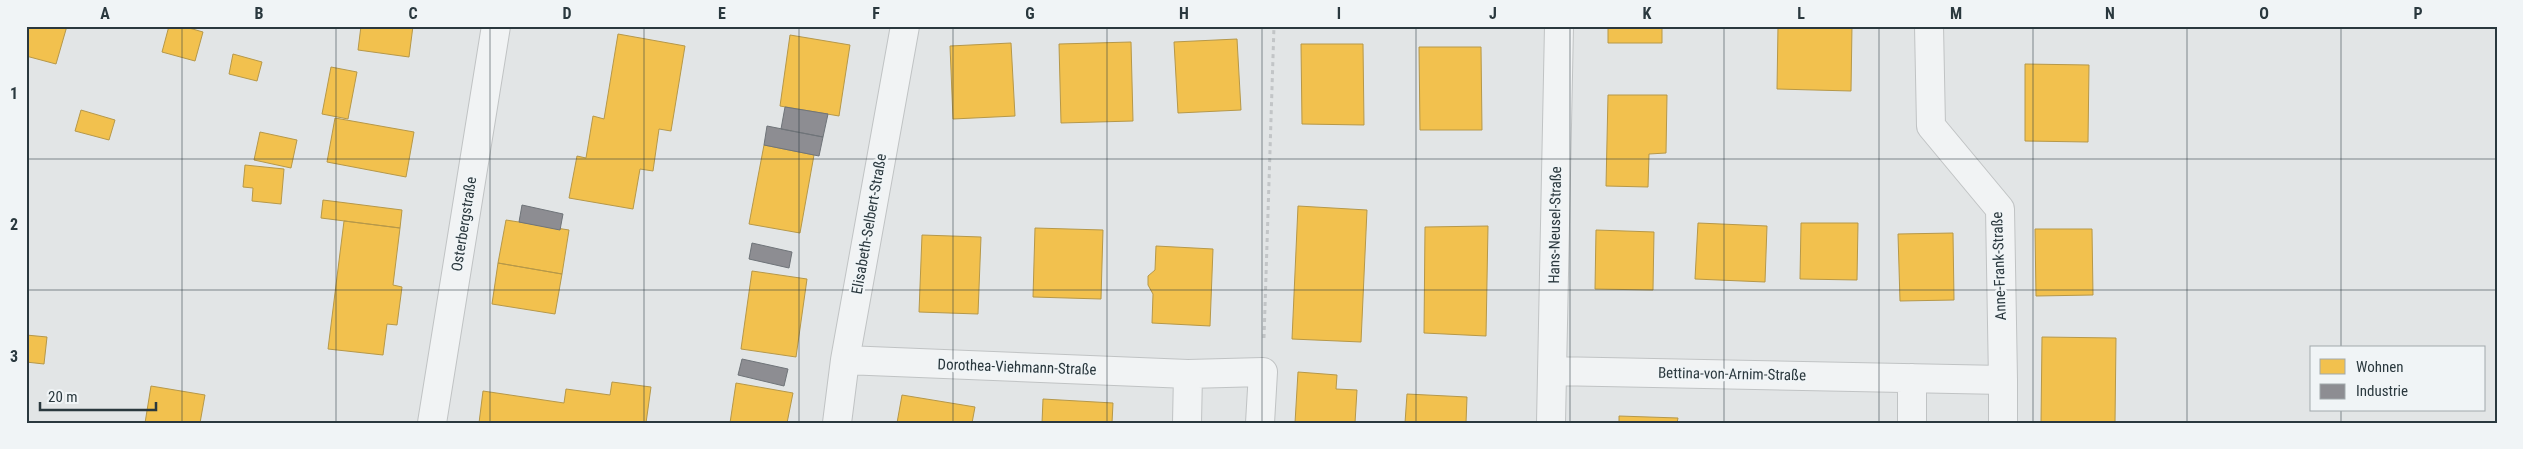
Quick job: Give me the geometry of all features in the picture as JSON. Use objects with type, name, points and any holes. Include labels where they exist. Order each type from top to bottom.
[{"type":"street","name":"Osterbergstraße","points":[[432,423],[496,26]]},
{"type":"street","name":"Elisabeth-Selbert-Straße","points":[[838,423],[845,360],[906,26]]},
{"type":"street","name":"Hans-Neusel-Straße","points":[[1551,423],[1559,26]]},
{"type":"street","name":"Anne-Frank-Straße","points":[[1929,26],[1930,126],[2000,209],[2003,380]]},
{"type":"street","name":"Dorothea-Viehmann-Straße","points":[[845,360],[1188,374],[1263,372]]},
{"type":"street","name":"Bettina-von-Arnim-Straße","points":[[1552,371],[2003,380]]},
{"type":"street","points":[[1260,423],[1263,372]]},
{"type":"street","points":[[1187,423],[1188,374]]},
{"type":"street","points":[[1912,378],[1912,423]]},
{"type":"street","points":[[2003,380],[2003,423]]},
{"type":"path","points":[[1263,372],[1274,26]]},
{"type":"building: Wohnen","points":[[26,26],[67,26],[56,64],[26,56]]},
{"type":"building: Wohnen","points":[[169,26],[182,26],[203,32],[195,61],[162,52]]},
{"type":"building: Wohnen","points":[[361,26],[413,26],[409,57],[358,50]]},
{"type":"building: Wohnen","points":[[1608,26],[1662,26],[1662,43],[1608,43]]},
{"type":"building: Wohnen","points":[[1778,26],[1852,26],[1851,91],[1777,89]]},
{"type":"building: Wohnen","points":[[618,34],[685,46],[671,131],[659,129],[653,171],[640,169],[633,209],[569,198],[577,156],[586,158],[593,116],[604,119]]},
{"type":"building: Wohnen","points":[[790,35],[850,45],[839,116],[780,106]]},
{"type":"building: Wohnen","points":[[1237,39],[1241,110],[1178,113],[1174,42]]},
{"type":"building: Wohnen","points":[[1131,42],[1133,121],[1061,123],[1059,44]]},
{"type":"building: Wohnen","points":[[1011,43],[1015,116],[953,119],[950,46]]},
{"type":"building: Wohnen","points":[[1301,44],[1363,44],[1364,125],[1302,124]]},
{"type":"building: Wohnen","points":[[1419,47],[1481,47],[1482,130],[1420,130]]},
{"type":"building: Wohnen","points":[[233,54],[262,62],[257,81],[229,74]]},
{"type":"building: Wohnen","points":[[2025,64],[2089,65],[2088,142],[2025,141]]},
{"type":"building: Wohnen","points":[[331,67],[357,72],[348,119],[322,114]]},
{"type":"building: Wohnen","points":[[1608,95],[1667,95],[1666,153],[1649,154],[1648,187],[1606,186]]},
{"type":"building: Wohnen","points":[[81,110],[115,120],[109,140],[75,131]]},
{"type":"building: Wohnen","points":[[335,118],[414,132],[406,177],[327,162]]},
{"type":"building: Wohnen","points":[[260,132],[297,140],[291,168],[254,160]]},
{"type":"building: Wohnen","points":[[764,145],[814,155],[800,233],[749,224]]},
{"type":"building: Wohnen","points":[[245,165],[284,169],[281,204],[252,201],[253,188],[243,187]]},
{"type":"building: Wohnen","points":[[323,200],[402,210],[400,228],[321,218]]},
{"type":"building: Wohnen","points":[[1298,206],[1367,210],[1361,342],[1292,339]]},
{"type":"building: Wohnen","points":[[506,220],[569,230],[562,274],[498,263]]},
{"type":"building: Wohnen","points":[[344,221],[400,228],[393,285],[402,287],[397,325],[387,324],[383,355],[328,349]]},
{"type":"building: Wohnen","points":[[1698,223],[1767,226],[1765,282],[1695,279]]},
{"type":"building: Wohnen","points":[[1801,223],[1858,223],[1857,280],[1800,279]]},
{"type":"building: Wohnen","points":[[1488,226],[1486,336],[1424,333],[1425,227]]},
{"type":"building: Wohnen","points":[[1035,228],[1103,230],[1101,299],[1033,297]]},
{"type":"building: Wohnen","points":[[2035,229],[2092,229],[2093,295],[2036,296]]},
{"type":"building: Wohnen","points":[[1596,230],[1654,232],[1653,290],[1595,289]]},
{"type":"building: Wohnen","points":[[1953,233],[1954,300],[1900,301],[1898,234]]},
{"type":"building: Wohnen","points":[[922,235],[981,237],[978,314],[919,312]]},
{"type":"building: Wohnen","points":[[1156,246],[1213,249],[1210,326],[1152,323],[1153,294],[1148,285],[1148,276],[1155,270]]},
{"type":"building: Wohnen","points":[[498,263],[562,274],[555,314],[492,304]]},
{"type":"building: Wohnen","points":[[752,271],[807,279],[796,357],[741,349]]},
{"type":"building: Wohnen","points":[[26,335],[47,337],[44,364],[26,362]]},
{"type":"building: Wohnen","points":[[2042,337],[2116,338],[2115,423],[2041,423]]},
{"type":"building: Wohnen","points":[[1298,372],[1337,375],[1336,389],[1357,390],[1355,423],[1295,423]]},
{"type":"building: Wohnen","points":[[612,382],[651,387],[646,423],[479,423],[483,391],[564,403],[566,389],[610,395]]},
{"type":"building: Wohnen","points":[[736,383],[793,393],[787,423],[730,423]]},
{"type":"building: Wohnen","points":[[151,386],[205,395],[200,423],[145,423]]},
{"type":"building: Wohnen","points":[[1407,394],[1467,397],[1466,423],[1405,423]]},
{"type":"building: Wohnen","points":[[902,395],[975,407],[972,423],[897,423]]},
{"type":"building: Wohnen","points":[[1043,399],[1113,403],[1112,423],[1042,423]]},
{"type":"building: Wohnen","points":[[1619,416],[1678,418],[1677,423],[1619,423]]},
{"type":"building: Industrie","points":[[785,107],[828,114],[823,137],[781,129]]},
{"type":"building: Industrie","points":[[767,126],[823,137],[819,156],[764,145]]},
{"type":"building: Industrie","points":[[522,205],[563,214],[560,230],[519,222]]},
{"type":"building: Industrie","points":[[752,243],[792,252],[789,268],[749,259]]},
{"type":"building: Industrie","points":[[742,359],[788,369],[784,386],[738,375]]}]
